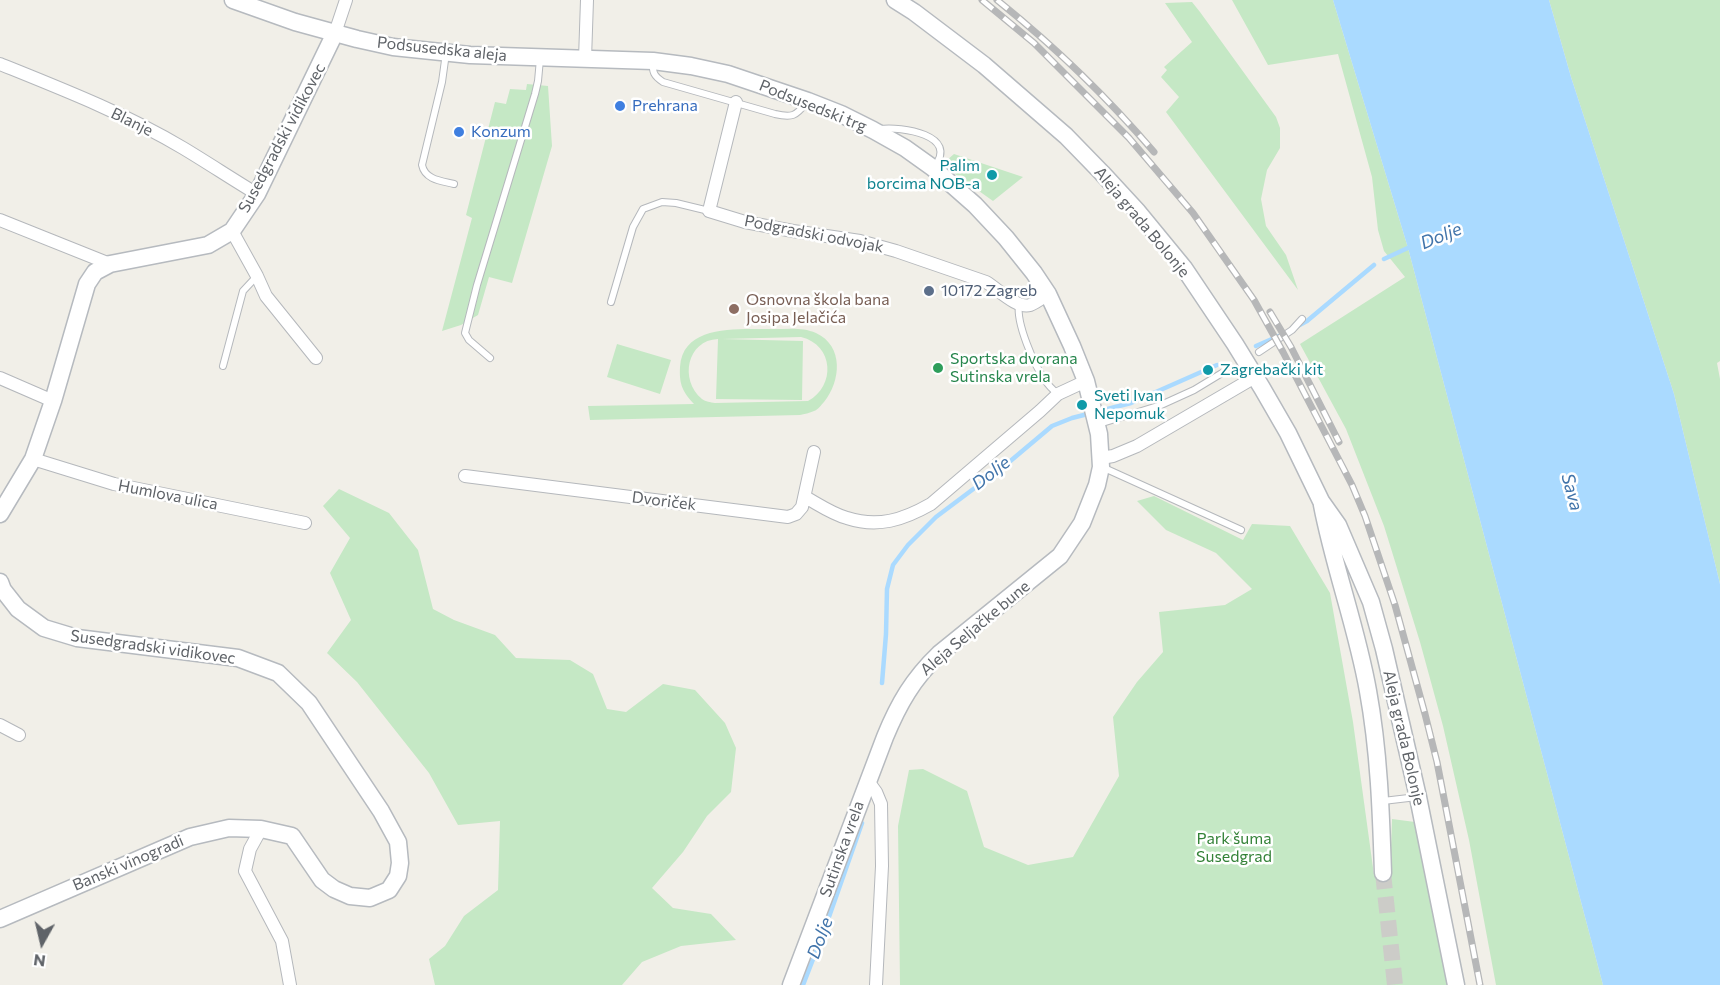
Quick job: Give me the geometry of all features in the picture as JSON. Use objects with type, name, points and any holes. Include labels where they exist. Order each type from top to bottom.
[{"type":"street","name":"Susedgradski vidikovec","points":[[110,264],[208,245],[232,231],[257,194],[335,33],[346,0]]},
{"type":"street","points":[[585,59],[587,0]]},
{"type":"street","name":"Aleja grada Bolonje","points":[[895,0],[984,65],[1066,136],[1138,212],[1184,268],[1228,334],[1288,433],[1321,501],[1338,525],[1371,602],[1418,797],[1456,985]]},
{"type":"street","name":"Podsusedska aleja","points":[[239,1],[335,33],[393,47],[540,58],[585,59]]},
{"type":"street","name":"Podsusedski trg","points":[[585,59],[653,61],[728,74],[841,114],[905,148],[933,168],[975,205],[1034,273],[1048,294],[1086,381]]},
{"type":"street","name":"Blanje","points":[[0,64],[133,122],[183,148],[257,194]]},
{"type":"street","points":[[709,211],[735,102]]},
{"type":"street","name":"Podgradski odvojak","points":[[709,211],[745,222],[860,241],[897,251],[987,282],[1019,305]]},
{"type":"street","points":[[0,220],[110,264]]},
{"type":"street","points":[[232,231],[266,296],[316,358]]},
{"type":"street","points":[[0,514],[33,459],[53,401],[87,285],[95,272],[110,264]]},
{"type":"street","points":[[1019,305],[1031,304],[1048,294]]},
{"type":"street","points":[[1101,462],[1137,446],[1255,377]]},
{"type":"street","points":[[0,378],[53,401]]},
{"type":"street","points":[[814,452],[805,497],[845,518],[868,522],[892,521],[915,513],[931,504],[1058,394],[1086,381]]},
{"type":"street","name":"Aleja Seljačke bune","points":[[868,781],[893,719],[923,670],[939,654],[1060,556],[1082,523],[1097,485],[1101,462],[1100,434],[1086,381]]},
{"type":"street","name":"Humlova ulica","points":[[33,459],[114,484],[305,523]]},
{"type":"street","name":"Dvoriček","points":[[465,476],[788,517],[796,514],[802,507],[805,497]]},
{"type":"street","name":"Aleja grada Bolonje","points":[[1321,501],[1329,542],[1358,642],[1366,681],[1377,749],[1383,873]]},
{"type":"street","name":"Susedgradski vidikovec","points":[[0,582],[3,590],[18,609],[44,628],[77,638],[238,658],[278,673],[309,703],[381,811],[398,842],[400,863],[398,876],[389,890],[370,898],[350,896],[334,889],[322,880],[292,836],[261,829]]},
{"type":"street","points":[[0,724],[19,735]]},
{"type":"street","points":[[868,781],[876,792],[880,804],[882,866],[876,985]]},
{"type":"street","name":"Sutinska vrela","points":[[791,985],[868,781]]},
{"type":"street","name":"Banski vinogradi","points":[[0,919],[190,837],[230,828],[261,829]]},
{"type":"street","points":[[261,829],[250,849],[245,871],[282,941],[290,985]]},
{"type":"lane","points":[[446,52],[442,82],[422,165],[426,175],[454,184]]},
{"type":"lane","points":[[490,358],[469,340],[465,333],[477,285],[537,87],[540,58]]},
{"type":"lane","points":[[653,61],[652,71],[655,77],[663,82],[783,116],[797,114],[808,101]]},
{"type":"lane","points":[[873,130],[891,128],[908,130],[929,137],[938,143],[942,152],[940,160],[933,168]]},
{"type":"lane","points":[[611,302],[633,227],[643,209],[662,202],[709,211]]},
{"type":"lane","points":[[224,366],[243,291],[257,276]]},
{"type":"lane","points":[[1019,305],[1019,324],[1038,369],[1046,382],[1058,394]]},
{"type":"lane","points":[[1260,352],[1292,330],[1302,319]]},
{"type":"lane","points":[[1096,422],[1161,405],[1194,390],[1222,373]]},
{"type":"lane","points":[[1101,462],[1240,530]]},
{"type":"lane","points":[[1381,802],[1418,797]]},
{"type":"green space","points":[[1232,0],[1333,0],[1408,248],[1603,985],[1496,985],[1469,840],[1443,726],[1420,642],[1384,526],[1346,429],[1300,344],[1405,277],[1384,251],[1378,230],[1372,177],[1338,54],[1268,65]]},
{"type":"green space","points":[[1549,0],[1720,0],[1720,361],[1717,363],[1720,379],[1720,584],[1674,394],[1571,77]]},
{"type":"green space","points":[[1192,2],[1276,117],[1280,128],[1280,148],[1267,170],[1261,199],[1266,226],[1286,255],[1298,290],[1166,112],[1179,97],[1161,77],[1167,70],[1164,67],[1192,42],[1165,3]]},
{"type":"green space","points":[[527,84],[548,86],[552,146],[512,283],[489,277],[478,315],[461,325],[442,331],[472,218],[466,215],[495,102],[506,104],[510,89],[526,90]]},
{"type":"green space","points":[[954,154],[1023,177],[993,201],[948,169],[947,160]]},
{"type":"green space","points":[[795,329],[816,333],[825,339],[835,355],[837,364],[834,384],[830,394],[817,410],[800,415],[590,420],[588,406],[694,404],[683,388],[680,367],[684,352],[692,342],[703,335],[731,330]],"holes":[[[801,337],[812,341],[825,357],[827,376],[817,394],[808,401],[715,403],[702,399],[690,382],[690,362],[693,353],[707,341],[718,339],[716,399],[802,400],[803,341],[722,339]]]},
{"type":"green space","points":[[617,344],[671,360],[660,394],[607,377]]},
{"type":"green space","points":[[339,489],[389,513],[418,550],[433,609],[454,620],[495,635],[516,658],[570,660],[593,674],[607,709],[626,712],[663,684],[695,690],[725,723],[736,748],[731,792],[707,816],[683,852],[652,888],[673,908],[711,914],[736,940],[681,946],[642,962],[622,985],[435,985],[429,959],[445,946],[464,916],[498,890],[500,821],[458,825],[429,773],[357,682],[327,653],[351,620],[330,573],[350,538],[323,506]]},
{"type":"green space","name":"Park šuma Susedgrad","points":[[1154,496],[1243,540],[1252,524],[1290,526],[1330,593],[1353,722],[1374,875],[1390,880],[1392,819],[1415,822],[1448,985],[900,985],[898,826],[909,770],[923,769],[967,791],[984,847],[1028,865],[1073,857],[1119,776],[1113,717],[1137,682],[1163,652],[1159,612],[1225,605],[1252,589],[1216,553],[1166,530],[1137,501]]},
{"type":"water","name":"Sava","points":[[1333,0],[1549,0],[1571,77],[1674,394],[1720,584],[1720,985],[1603,985],[1408,248]]},
{"type":"waterway","name":"Dolje","points":[[1384,259],[1412,246]]},
{"type":"waterway","name":"Dolje","points":[[1296,327],[1307,321],[1374,265]]},
{"type":"waterway","name":"Dolje","points":[[1256,346],[1281,335]]},
{"type":"waterway","name":"Dolje","points":[[882,683],[887,589],[893,565],[908,545],[936,517],[1008,463],[1052,426],[1072,418],[1131,403],[1217,365]]},
{"type":"waterway","name":"Dolje","points":[[803,985],[862,823]]},
{"type":"tunnel","points":[[1383,873],[1395,985]]},
{"type":"railway","points":[[982,0],[1034,43],[1129,138],[1193,213],[1254,300],[1352,485],[1395,605],[1425,714],[1437,762],[1480,985]]},
{"type":"railway","points":[[997,0],[1079,72],[1154,152]]},
{"type":"railway","points":[[1270,312],[1291,347],[1339,442]]},
{"type":"place","name":"Prehrana","points":[[620,106]]},
{"type":"place","name":"Konzum","points":[[459,132]]},
{"type":"place","name":"Palim borcima NOB-a","points":[[992,175]]},
{"type":"place","name":"10172 Zagreb","points":[[929,291]]},
{"type":"place","name":"Osnovna škola bana Josipa Jelačića","points":[[734,309]]},
{"type":"place","name":"Sportska dvorana Sutinska vrela","points":[[938,368]]},
{"type":"place","name":"Zagrebački kit","points":[[1208,370]]},
{"type":"place","name":"Sveti Ivan Nepomuk","points":[[1082,405]]}]
